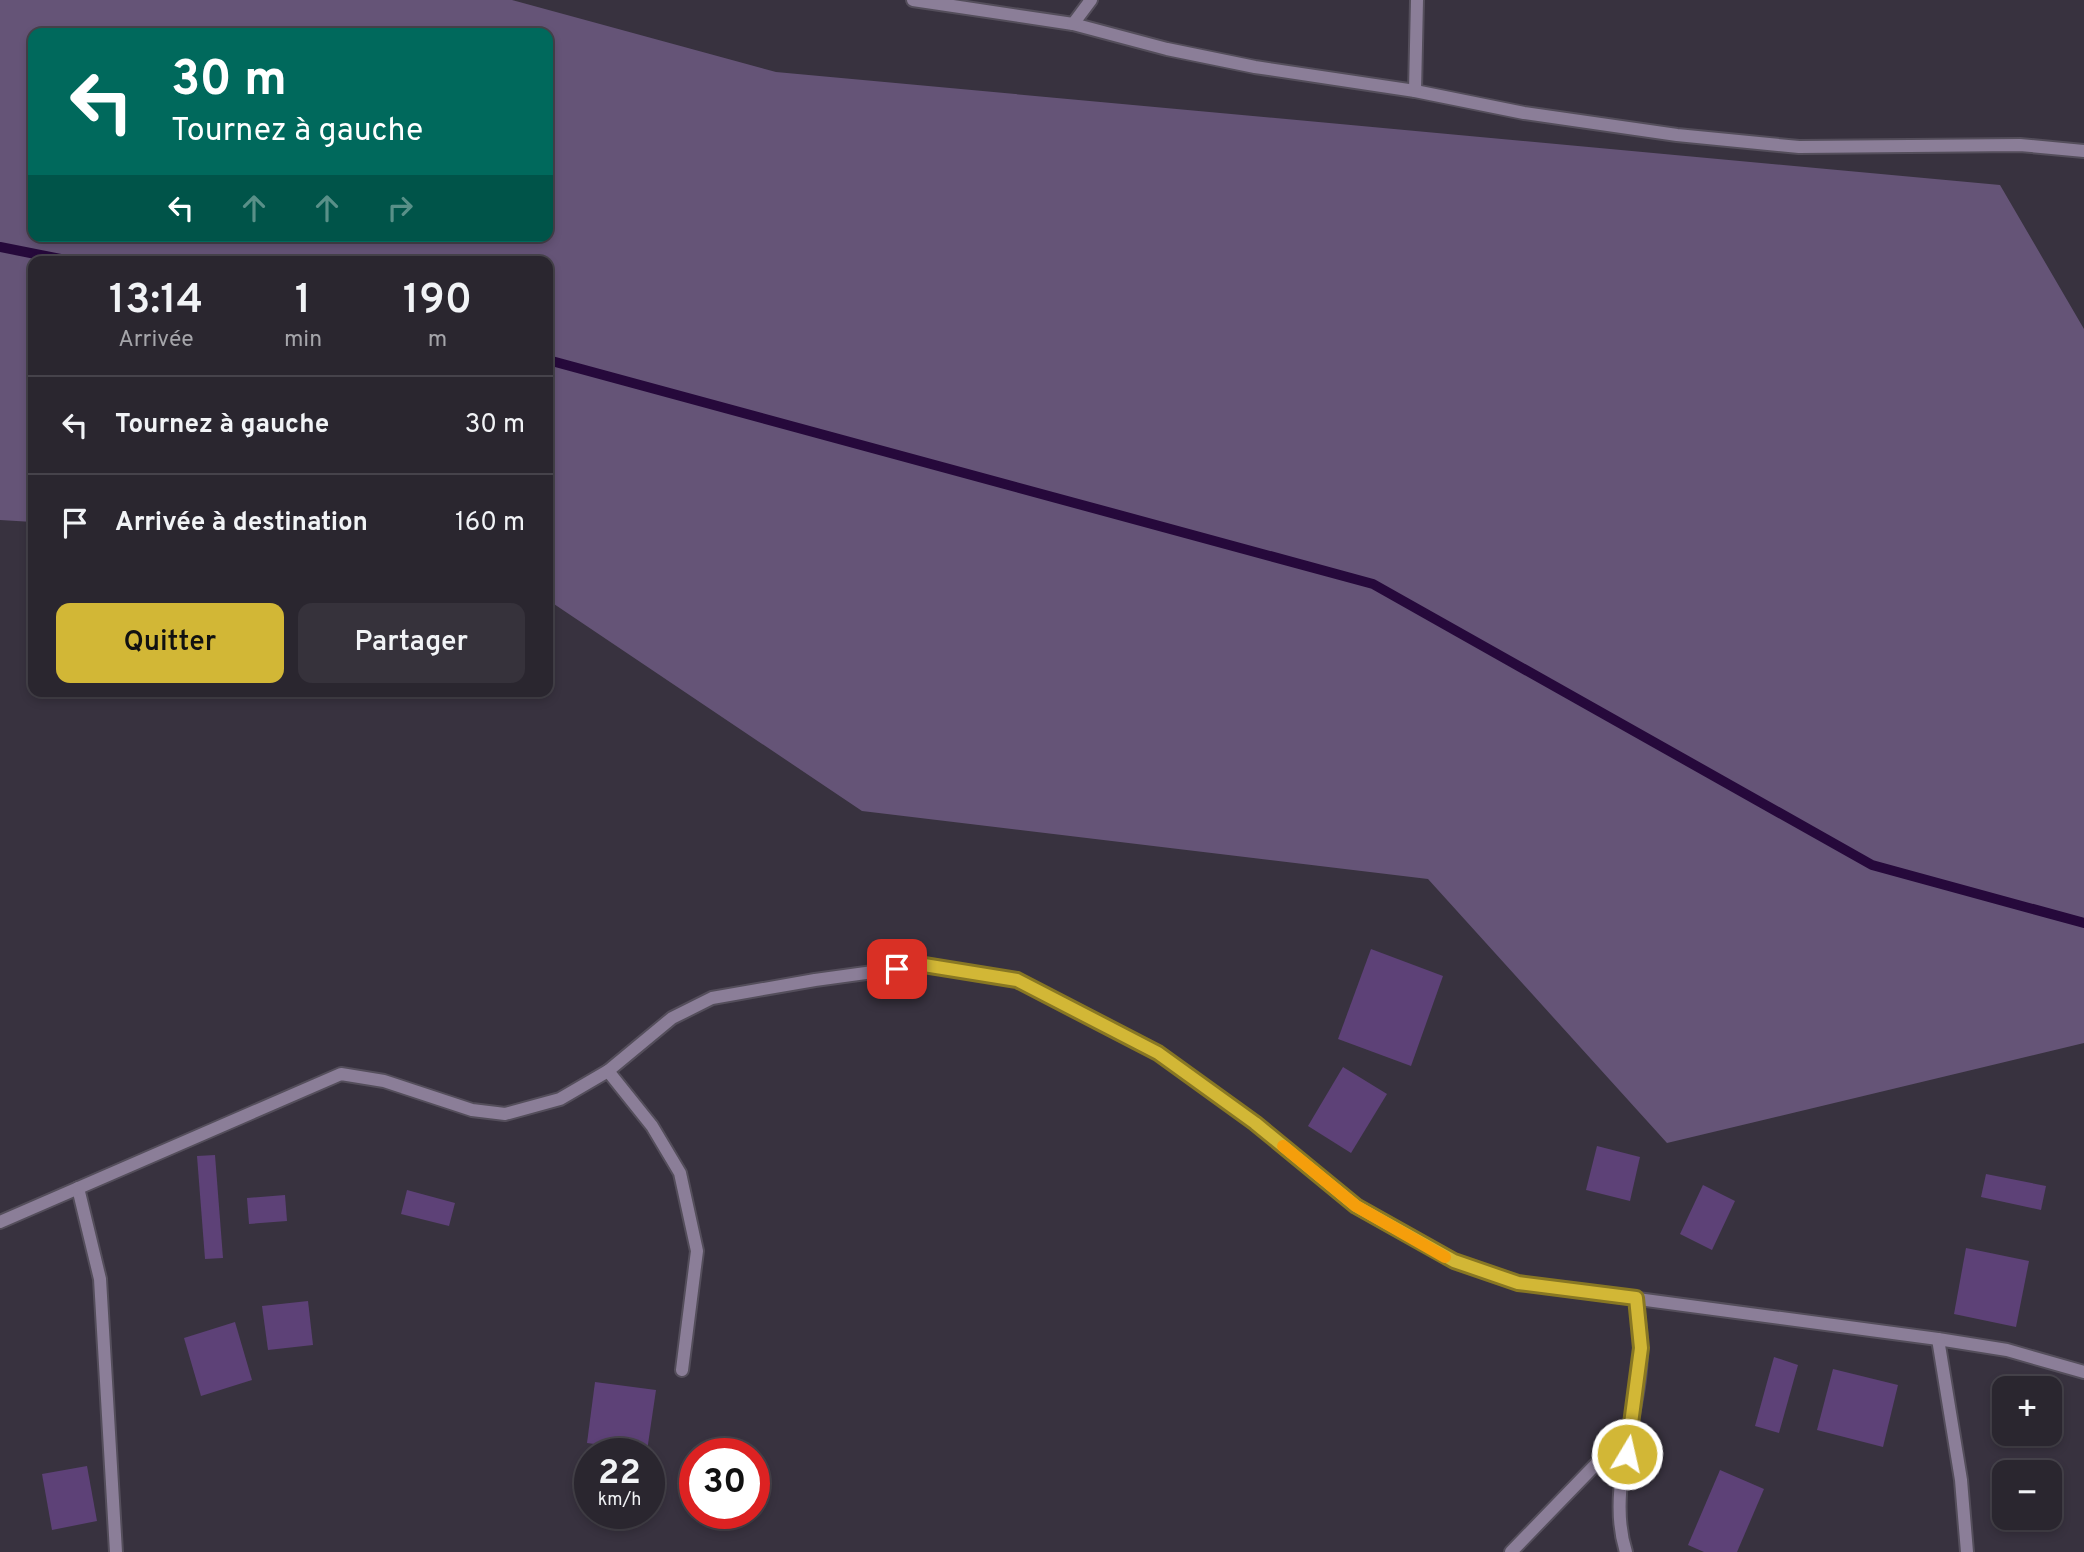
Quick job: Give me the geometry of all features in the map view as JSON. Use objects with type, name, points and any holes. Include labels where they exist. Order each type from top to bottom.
[{"type":"street","points":[[913,0],[1073,24],[1167,50],[1255,67],[1415,91],[1524,113],[1677,135],[1799,147],[2020,145],[2084,151]]},
{"type":"street","points":[[1073,24],[1091,0]]},
{"type":"street","points":[[1415,91],[1417,0]]},
{"type":"street","points":[[0,1222],[341,1074],[384,1081],[472,1110],[506,1114],[560,1099],[608,1071],[672,1018],[712,998],[924,965],[1017,980],[1158,1053],[1255,1123],[1356,1206],[1454,1261],[1518,1283],[1938,1339],[2007,1350],[2084,1371]]},
{"type":"street","points":[[608,1071],[652,1126],[680,1173],[698,1251],[682,1370]]},
{"type":"street","points":[[78,1188],[100,1279],[116,1552]]},
{"type":"street","points":[[1626,1552],[1621,1535],[1619,1507],[1641,1348],[1636,1298]]},
{"type":"street","points":[[1938,1339],[1961,1480],[1967,1552]]},
{"type":"street","points":[[1511,1552],[1632,1427]]},
{"type":"shaded area","points":[[0,0],[512,0],[776,72],[2000,185],[2084,329],[2084,1043],[1667,1143],[1428,879],[862,811],[553,603],[553,256],[28,256],[28,522],[0,520]]},
{"type":"building","points":[[1371,949],[1443,976],[1411,1066],[1338,1039]]},
{"type":"building","points":[[1343,1067],[1387,1094],[1351,1153],[1308,1126]]},
{"type":"building","points":[[1597,1146],[1640,1157],[1630,1201],[1586,1190]]},
{"type":"building","points":[[215,1155],[223,1258],[205,1259],[197,1156]]},
{"type":"building","points":[[1986,1174],[2046,1186],[2041,1210],[1981,1197]]},
{"type":"building","points":[[1703,1185],[1735,1201],[1712,1250],[1680,1234]]},
{"type":"building","points":[[407,1190],[455,1203],[449,1226],[401,1214]]},
{"type":"building","points":[[285,1195],[287,1221],[249,1224],[247,1198]]},
{"type":"building","points":[[1966,1248],[2029,1261],[2016,1327],[1954,1314]]},
{"type":"building","points":[[308,1301],[313,1345],[268,1350],[262,1306]]},
{"type":"building","points":[[235,1322],[252,1380],[201,1396],[184,1338]]},
{"type":"building","points":[[1774,1357],[1798,1365],[1779,1433],[1755,1426]]},
{"type":"building","points":[[1833,1369],[1898,1385],[1883,1447],[1817,1430]]},
{"type":"building","points":[[595,1382],[656,1390],[649,1438],[588,1438]]},
{"type":"building","points":[[87,1466],[97,1521],[52,1530],[42,1474]]},
{"type":"building","points":[[1720,1470],[1764,1489],[1737,1552],[1704,1552],[1688,1545]]},
{"type":"waterway","points":[[0,247],[46,256]]},
{"type":"waterway","points":[[553,361],[1373,584],[1872,865],[2084,923]]},
{"type":"slow traffic","points":[[1283,1146],[1356,1206],[1445,1257]]},
{"type":"route","points":[[897,969],[924,965],[1017,980],[1158,1053],[1255,1123],[1356,1206],[1454,1261],[1518,1283],[1636,1298],[1641,1348],[1627,1454]]}]
